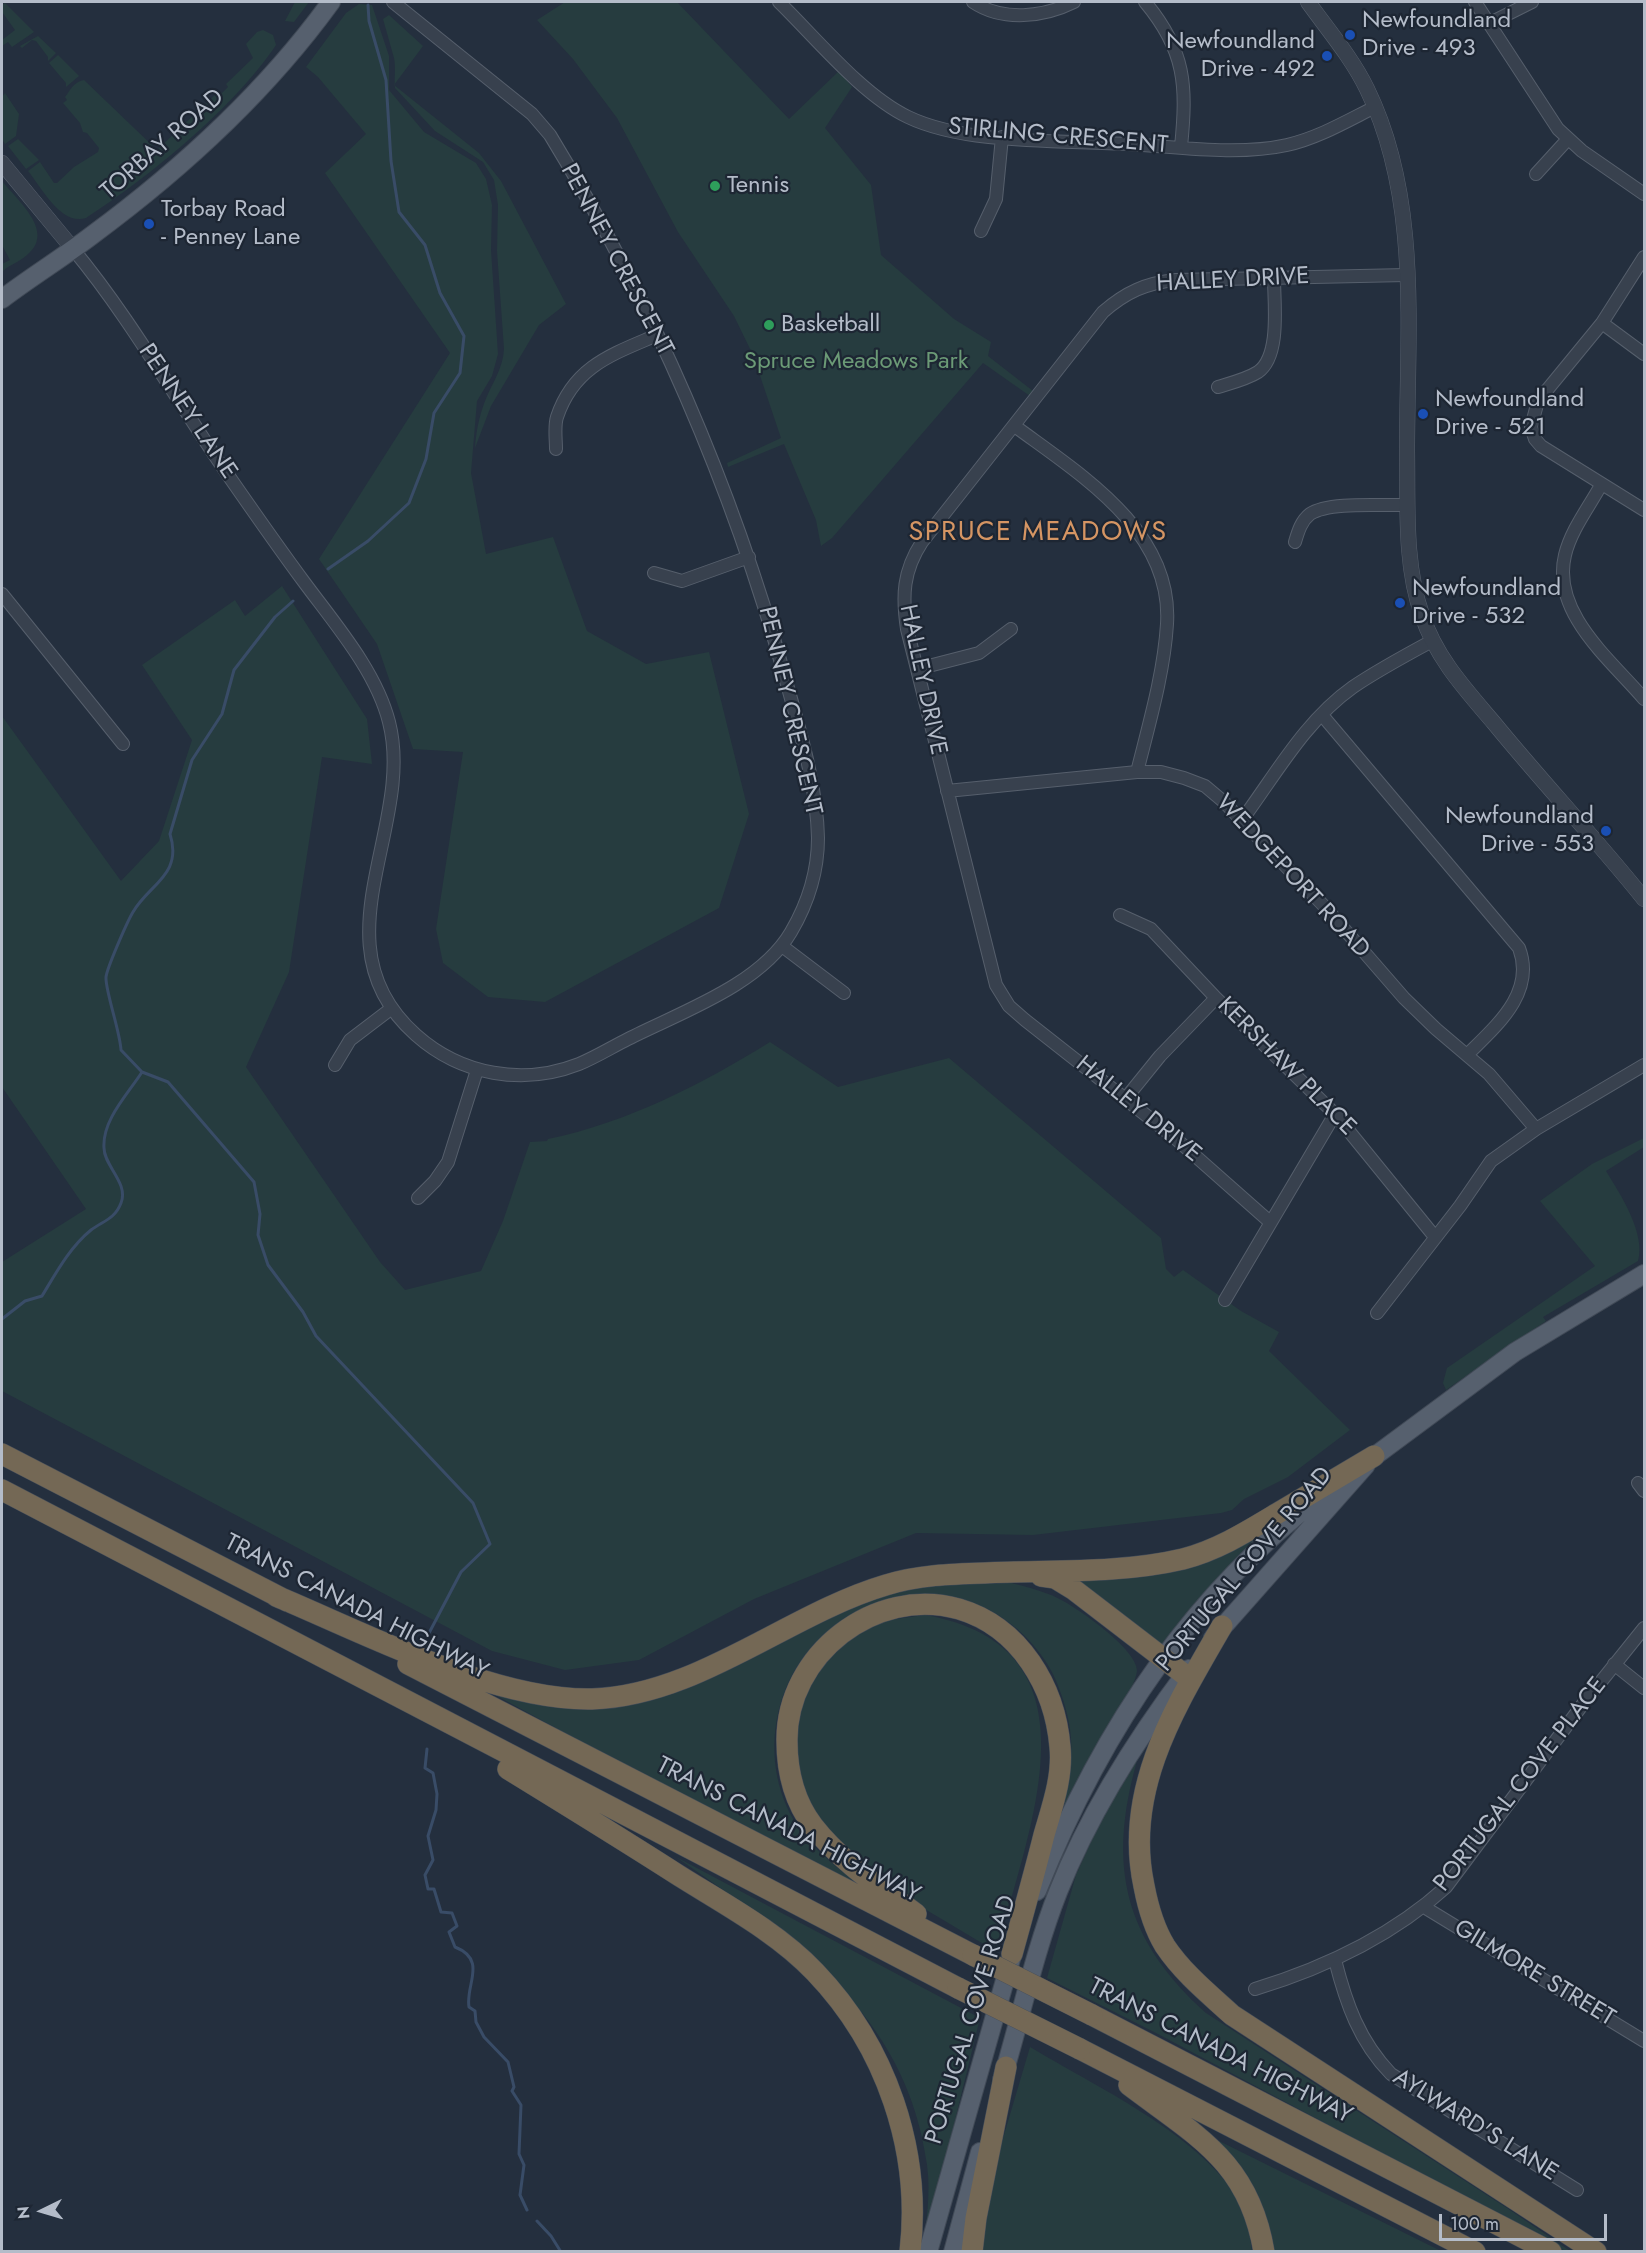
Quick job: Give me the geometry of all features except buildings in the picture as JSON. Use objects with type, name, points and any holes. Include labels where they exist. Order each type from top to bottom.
[{"type":"highway","name":"TRANS CANADA HIGHWAY","points":[[2,1454],[1551,2252]]},
{"type":"highway","points":[[276,1596],[488,1682],[551,1697],[594,1699],[640,1692],[685,1677],[841,1602],[886,1585],[933,1575],[1129,1567],[1184,1558],[1226,1544],[1374,1456]]},
{"type":"highway","points":[[2,1490],[459,1727],[578,1792],[1474,2252]]},
{"type":"highway","points":[[1007,1572],[1055,1578],[1099,1607],[1185,1674]]},
{"type":"highway","points":[[973,1954],[833,1850],[812,1824],[794,1792],[787,1759],[787,1724],[796,1690],[810,1663],[829,1643],[853,1624],[886,1610],[925,1606],[959,1610],[990,1624],[1021,1648],[1044,1681],[1056,1716],[1061,1749],[1058,1783],[1012,1954]]},
{"type":"highway","points":[[1222,1626],[1174,1709],[1153,1760],[1142,1795],[1139,1834],[1141,1872],[1150,1913],[1165,1946],[1192,1979],[1232,2015],[1596,2252]]},
{"type":"highway","points":[[459,1727],[476,1750],[591,1819],[749,1920],[814,1971],[833,1993],[871,2049],[888,2086],[903,2132],[911,2186],[910,2252]]},
{"type":"highway","points":[[1080,2049],[1206,2144],[1230,2165],[1246,2192],[1256,2218],[1264,2252]]},
{"type":"highway","points":[[972,2252],[976,2218],[1006,2067]]},
{"type":"main road","name":"TORBAY ROAD","points":[[2,299],[73,249],[161,182],[249,101],[289,58],[331,2]]},
{"type":"main road","name":"PORTUGAL COVE ROAD","points":[[928,2252],[1012,1954],[1048,1865],[1081,1796],[1109,1744],[1163,1657],[1237,1568],[1278,1529],[1515,1353],[1644,1274]]},
{"type":"main road","name":"PORTUGAL COVE ROAD","points":[[952,2252],[1036,1958],[1058,1892],[1084,1834],[1122,1765],[1185,1674],[1222,1626],[1374,1456]]},
{"type":"street","name":"PENNEY CRESCENT","points":[[300,576],[375,686],[389,720],[393,739],[393,780],[373,885],[368,926],[374,968],[392,1008],[421,1039],[446,1056],[477,1070],[522,1076],[559,1070],[580,1063],[728,989],[746,978],[782,946],[810,892],[816,863],[816,808],[788,688],[749,557],[713,461],[657,335],[558,148],[541,124],[486,75],[393,2]]},
{"type":"street","name":"STIRLING CRESCENT","points":[[779,2],[866,88],[905,116],[953,131],[1002,137],[1237,150],[1287,145],[1306,139],[1375,107]]},
{"type":"street","points":[[973,2],[992,11],[1019,15],[1046,13],[1074,2]]},
{"type":"street","points":[[1144,2],[1164,29],[1180,68],[1185,102],[1181,147]]},
{"type":"street","points":[[1308,2],[1360,76],[1375,107],[1388,141],[1399,192],[1406,275],[1407,505],[1414,583],[1421,614],[1432,641],[1453,673],[1520,756],[1641,889]]},
{"type":"street","points":[[1476,2],[1530,87],[1568,140],[1644,194]]},
{"type":"street","points":[[1490,23],[1532,2]]},
{"type":"street","points":[[981,231],[996,199],[1002,137]]},
{"type":"street","points":[[1536,174],[1568,140]]},
{"type":"street","points":[[2,163],[73,249]]},
{"type":"street","name":"PENNEY LANE","points":[[73,249],[129,324],[227,474],[300,576]]},
{"type":"street","points":[[1644,257],[1602,323],[1538,401],[1531,427],[1535,439],[1541,446],[1644,510]]},
{"type":"street","name":"HALLEY DRIVE","points":[[1270,1222],[1126,1098],[1025,1020],[1009,1006],[996,985],[917,669],[903,604],[904,580],[910,560],[1016,427],[1103,312],[1122,296],[1153,283],[1406,275]]},
{"type":"street","points":[[1218,387],[1256,373],[1269,360],[1273,345],[1274,278]]},
{"type":"street","points":[[1602,323],[1644,354]]},
{"type":"street","points":[[556,449],[557,418],[579,378],[602,360],[657,335]]},
{"type":"street","points":[[1016,427],[1106,497],[1133,523],[1152,553],[1163,585],[1167,622],[1165,642],[1137,772]]},
{"type":"street","points":[[1602,485],[1575,530],[1565,555],[1563,581],[1568,603],[1579,623],[1644,699]]},
{"type":"street","points":[[1294,542],[1303,521],[1315,512],[1336,507],[1407,505]]},
{"type":"street","points":[[654,573],[682,581],[749,557]]},
{"type":"street","points":[[2,594],[123,744]]},
{"type":"street","points":[[917,669],[979,653],[1011,629]]},
{"type":"street","points":[[1242,820],[1285,757],[1322,715],[1352,688],[1432,641]]},
{"type":"street","points":[[1322,715],[1519,948],[1524,970],[1518,998],[1467,1055]]},
{"type":"street","name":"WEDGEPORT ROAD","points":[[947,792],[1137,772],[1161,772],[1205,786],[1242,820],[1324,907],[1404,998],[1514,1101],[1536,1129]]},
{"type":"street","name":"KERSHAW PLACE","points":[[1120,915],[1151,929],[1216,998],[1335,1114],[1435,1238]]},
{"type":"street","points":[[782,946],[844,993]]},
{"type":"street","points":[[1126,1098],[1160,1056],[1216,998]]},
{"type":"street","points":[[335,1065],[350,1040],[392,1008]]},
{"type":"street","points":[[1377,1313],[1491,1161],[1536,1129],[1644,1065]]},
{"type":"street","points":[[418,1198],[435,1181],[448,1162],[477,1070]]},
{"type":"street","points":[[1225,1300],[1335,1114]]},
{"type":"street","name":"PORTUGAL COVE PLACE","points":[[1255,1989],[1335,1960],[1424,1907],[1463,1866],[1614,1664],[1644,1628]]},
{"type":"street","points":[[1614,1664],[1644,1688]]},
{"type":"street","name":"GILMORE STREET","points":[[1424,1907],[1644,2041]]},
{"type":"street","name":"AYLWARD'S LANE","points":[[1335,1960],[1346,2003],[1361,2036],[1376,2059],[1391,2074],[1577,2190]]},
{"type":"green space","points":[[295,2],[309,2],[294,22],[285,21]]},
{"type":"green space","name":"Spruce Meadows Park","points":[[565,2],[677,2],[789,119],[839,71],[852,87],[825,128],[871,185],[881,255],[954,319],[991,342],[988,356],[1033,391],[1030,396],[983,363],[832,538],[821,546],[816,520],[784,444],[728,467],[727,463],[781,438],[753,355],[734,316],[678,232],[617,118],[573,59],[537,20]]},
{"type":"green space","points":[[5,3],[34,32],[12,47],[8,42],[2,46],[2,40],[15,30],[2,12],[2,5]]},
{"type":"green space","points":[[359,4],[372,5],[389,56],[389,90],[424,132],[476,163],[486,179],[492,205],[491,250],[498,354],[492,376],[477,401],[471,473],[486,554],[553,537],[587,631],[646,664],[709,652],[749,814],[719,908],[545,1002],[488,997],[443,963],[436,929],[463,752],[413,749],[377,644],[319,559],[450,353],[325,173],[366,134],[318,77],[306,67],[346,13]]},
{"type":"green space","points":[[389,15],[423,46],[395,84],[394,58],[383,19]]},
{"type":"green space","points":[[263,30],[273,35],[276,45],[237,93],[214,117],[163,162],[86,218],[77,219],[60,211],[28,171],[40,162],[54,183],[57,183],[74,167],[98,152],[99,148],[87,133],[83,132],[80,123],[63,103],[67,100],[65,97],[72,87],[77,83],[84,80],[157,150],[219,91],[222,93],[228,87],[226,84],[253,58],[246,44],[257,32]]},
{"type":"green space","points":[[38,36],[56,53],[48,61],[48,57],[36,41],[32,40],[22,48],[20,46]]},
{"type":"green space","points":[[58,55],[79,76],[66,87],[66,83],[49,63]]},
{"type":"green space","points":[[395,86],[479,153],[501,181],[566,304],[539,325],[491,406],[475,448],[481,413],[499,369],[504,349],[497,251],[498,205],[494,180],[483,162],[435,131]]},
{"type":"green space","points":[[5,93],[19,114],[16,136],[5,144],[2,139],[2,97]]},
{"type":"green space","points":[[18,139],[39,160],[26,169],[8,146]]},
{"type":"green space","points":[[2,181],[25,207],[36,227],[38,237],[35,246],[27,255],[3,271],[2,264],[10,260],[2,245]]},
{"type":"green space","points":[[282,586],[367,719],[372,764],[322,757],[289,972],[246,1067],[380,1262],[405,1290],[481,1271],[503,1221],[530,1142],[547,1141],[636,1112],[719,1072],[770,1042],[838,1087],[949,1058],[1161,1238],[1166,1269],[1174,1277],[1183,1270],[1241,1311],[1279,1332],[1269,1351],[1350,1430],[1288,1477],[1244,1499],[1232,1510],[1033,1535],[916,1533],[754,1599],[639,1660],[565,1670],[492,1651],[2,1391],[2,1262],[86,1209],[2,1087],[2,716],[121,881],[159,841],[192,740],[142,665],[235,600],[245,616]]},
{"type":"green space","points":[[1644,1138],[1644,1147],[1606,1171],[1631,1215],[1640,1250],[1638,1261],[1543,1317],[1546,1321],[1446,1390],[1443,1383],[1447,1368],[1595,1266],[1540,1201],[1592,1164]]},
{"type":"green space","points":[[1281,1520],[1166,1644],[1159,1648],[1061,1575],[1120,1575]]},
{"type":"green space","points":[[1011,1583],[1051,1595],[1088,1617],[1116,1639],[1127,1651],[1137,1671],[1131,1689],[1087,1762],[1047,1841],[1070,1763],[1071,1741],[1068,1717],[1053,1674],[1045,1661],[1024,1635],[997,1614],[967,1602],[951,1600],[853,1616],[821,1637],[800,1662],[785,1690],[777,1720],[775,1752],[779,1784],[790,1814],[815,1848],[864,1889],[635,1771],[488,1691],[536,1703],[560,1706],[583,1708],[631,1704],[679,1691],[860,1601],[930,1585]]},
{"type":"green space","points":[[925,1615],[982,1634],[1018,1664],[1037,1704],[1041,1751],[1036,1802],[997,1952],[871,1877],[810,1811],[791,1737],[814,1675],[843,1645],[874,1622]]},
{"type":"green space","points":[[1137,1761],[1128,1799],[1124,1834],[1124,1867],[1130,1899],[1140,1928],[1156,1957],[1178,1985],[1206,2013],[1570,2251],[1565,2251],[1158,2034],[1047,1978],[1076,1875],[1103,1815]]},
{"type":"green space","points":[[676,1857],[980,2018],[923,2251],[928,2208],[927,2165],[915,2111],[896,2064],[869,2022],[837,1984],[801,1950]]},
{"type":"green space","points":[[1030,2047],[1143,2113],[1198,2153],[1220,2175],[1237,2198],[1247,2224],[1252,2251],[979,2252],[988,2189]]},
{"type":"green space","points":[[1205,2134],[1441,2251],[1268,2251]]},
{"type":"waterway","points":[[328,569],[368,541],[409,503],[426,459],[434,413],[460,373],[464,336],[440,293],[425,245],[399,212],[391,161],[386,80],[369,21],[368,5]]},
{"type":"waterway","points":[[293,601],[275,617],[234,670],[222,714],[192,760],[170,834],[173,848],[172,860],[162,878],[133,912],[110,964],[106,983],[121,1050],[142,1072],[168,1082],[254,1182],[260,1214],[258,1235],[268,1265],[303,1312],[316,1336],[473,1503],[490,1544],[461,1572],[428,1635]]},
{"type":"waterway","points":[[2,1319],[25,1301],[42,1296],[76,1244],[91,1230],[112,1216],[121,1203],[122,1188],[105,1155],[104,1138],[111,1117],[142,1072]]},
{"type":"waterway","points":[[427,1749],[425,1768],[433,1773],[437,1794],[436,1810],[428,1836],[433,1860],[425,1875],[428,1889],[434,1889],[441,1912],[452,1913],[457,1926],[449,1932],[455,1947],[465,1952],[471,1959],[473,1974],[469,2007],[475,2011],[476,2022],[484,2037],[508,2062],[514,2087],[512,2091],[521,2105],[519,2154],[524,2165],[520,2195],[527,2210]]},
{"type":"waterway","points":[[537,2221],[551,2236],[561,2252]]},
{"type":"place","name":"Newfoundland Drive - 493","points":[[1350,35]]},
{"type":"place","name":"Newfoundland Drive - 492","points":[[1327,56]]},
{"type":"place","name":"Tennis","points":[[715,186]]},
{"type":"place","name":"Torbay Road - Penney Lane","points":[[149,224]]},
{"type":"place","name":"Basketball","points":[[769,325]]},
{"type":"place","name":"Newfoundland Drive - 521","points":[[1423,414]]},
{"type":"place","name":"Newfoundland Drive - 532","points":[[1400,603]]},
{"type":"place","name":"Newfoundland Drive - 553","points":[[1606,831]]},
{"type":"district","name":"SPRUCE MEADOWS","points":[[1038,533]]}]
